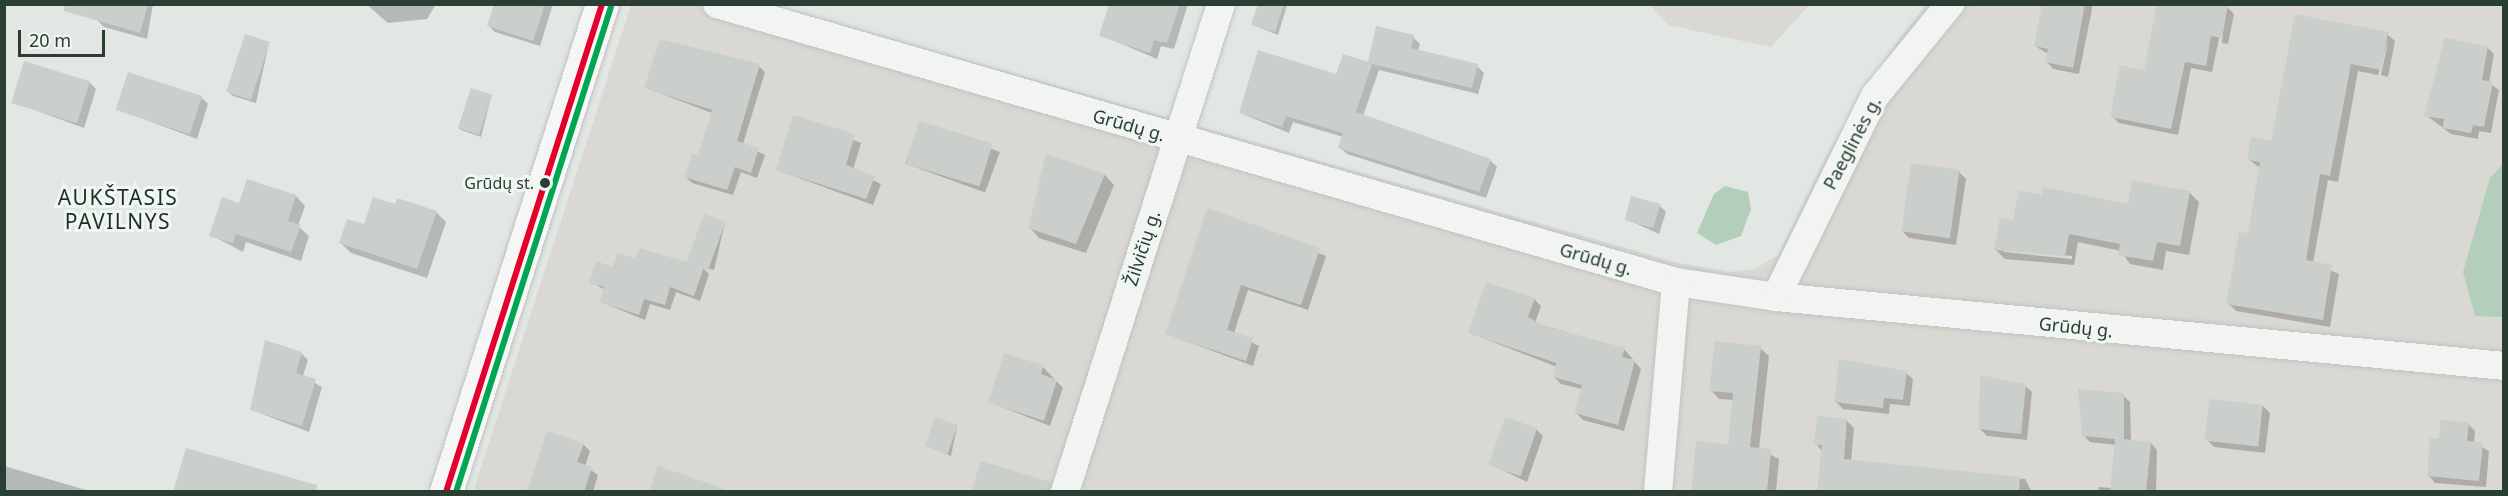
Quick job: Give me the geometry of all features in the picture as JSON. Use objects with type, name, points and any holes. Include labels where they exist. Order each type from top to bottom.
[{"type":"street","points":[[446,492],[602,4]]},
{"type":"street","name":"Grūdų g.","points":[[717,4],[1676,282],[1776,297],[2504,366]]},
{"type":"street","name":"Žilvičių g.","points":[[1065,492],[1221,4]]},
{"type":"street","name":"Paeglinės g.","points":[[1776,297],[1875,96],[1950,4]]},
{"type":"street","points":[[1658,492],[1676,282]]},
{"type":"shaded area","points":[[631,5],[773,5],[1678,263],[1730,272],[1755,269],[1778,255],[1824,160],[1896,43],[1926,5],[2503,5],[2503,491],[473,492]]},
{"type":"shaded area","points":[[1650,5],[1809,5],[1771,47],[1668,25]]},
{"type":"shaded area","points":[[2503,164],[2503,317],[2475,316],[2463,272],[2490,178]]},
{"type":"shaded area","points":[[1725,186],[1748,192],[1751,209],[1741,236],[1716,245],[1697,233],[1714,194]]},
{"type":"building","points":[[65,4],[148,4],[140,33],[64,11]]},
{"type":"building","points":[[494,4],[545,4],[533,41],[487,26]]},
{"type":"building","points":[[1109,4],[1180,4],[1167,43],[1154,40],[1150,53],[1099,36]]},
{"type":"building","points":[[1258,4],[1284,4],[1275,32],[1251,25]]},
{"type":"building","points":[[2042,4],[2085,4],[2073,68],[2045,62],[2048,49],[2034,46]]},
{"type":"building","points":[[2157,4],[2228,4],[2222,38],[2211,36],[2206,66],[2185,62],[2171,129],[2110,117],[2120,65],[2144,70]]},
{"type":"building","points":[[2295,14],[2388,32],[2381,70],[2351,64],[2330,176],[2320,174],[2306,260],[2332,265],[2323,320],[2226,304],[2239,232],[2248,233],[2260,162],[2247,160],[2251,137],[2271,141]]},
{"type":"building","points":[[1376,26],[1414,35],[1411,48],[1478,64],[1472,88],[1372,64],[1356,112],[1491,159],[1479,192],[1338,148],[1343,133],[1286,116],[1282,127],[1239,113],[1258,50],[1336,74],[1343,54],[1368,62]]},
{"type":"building","points":[[245,34],[270,42],[251,100],[226,92]]},
{"type":"building","points":[[2445,38],[2488,46],[2482,80],[2493,82],[2484,127],[2473,125],[2471,133],[2443,128],[2444,119],[2424,116]]},
{"type":"building","points":[[660,39],[760,64],[737,141],[759,148],[751,173],[735,167],[727,190],[684,177],[692,153],[698,155],[712,110],[644,88]]},
{"type":"building","points":[[24,61],[90,81],[77,123],[11,103]]},
{"type":"building","points":[[128,72],[202,96],[190,134],[116,110]]},
{"type":"building","points":[[471,88],[492,95],[479,135],[458,128]]},
{"type":"building","points":[[793,115],[855,134],[846,165],[875,176],[866,199],[776,170]]},
{"type":"building","points":[[919,121],[993,144],[979,187],[906,164]]},
{"type":"building","points":[[1046,154],[1105,174],[1076,244],[1028,228]]},
{"type":"building","points":[[1911,163],[1960,170],[1950,238],[1901,231]]},
{"type":"building","points":[[247,179],[296,195],[288,221],[301,225],[291,252],[236,234],[233,243],[209,236],[222,197],[239,203]]},
{"type":"building","points":[[2132,180],[2190,191],[2180,246],[2157,242],[2153,261],[2118,255],[2120,244],[2069,234],[2065,256],[1994,250],[2000,217],[2013,220],[2019,190],[2042,195],[2043,187],[2128,204]]},
{"type":"building","points":[[1631,196],[1660,204],[1654,228],[1625,220]]},
{"type":"building","points":[[373,197],[395,204],[397,198],[437,211],[417,269],[339,243],[347,219],[364,224]]},
{"type":"building","points":[[1207,208],[1320,248],[1301,305],[1241,285],[1227,330],[1253,338],[1246,361],[1165,334]]},
{"type":"building","points":[[704,214],[726,222],[708,270],[687,262]]},
{"type":"building","points":[[639,248],[704,267],[694,296],[670,287],[665,305],[644,299],[639,315],[600,302],[604,287],[589,283],[596,261],[613,267],[617,253],[635,258]]},
{"type":"building","points":[[1486,282],[1535,298],[1528,317],[1544,326],[1625,348],[1622,357],[1635,360],[1618,425],[1574,413],[1582,385],[1553,377],[1556,363],[1468,333]]},
{"type":"building","points":[[265,340],[302,352],[296,373],[316,379],[302,426],[250,410]]},
{"type":"building","points":[[1715,341],[1761,346],[1750,447],[1771,449],[1767,492],[1691,492],[1696,441],[1728,444],[1733,393],[1709,391]]},
{"type":"building","points":[[1004,353],[1043,365],[1041,374],[1057,380],[1044,421],[988,402]]},
{"type":"building","points":[[1839,359],[1907,371],[1903,400],[1884,398],[1883,408],[1834,402]]},
{"type":"building","points":[[1980,375],[2026,384],[2021,434],[1979,429]]},
{"type":"building","points":[[2078,389],[2124,393],[2124,439],[2151,442],[2146,492],[2110,492],[2115,439],[2082,436]]},
{"type":"building","points":[[2209,399],[2263,405],[2258,446],[2205,441]]},
{"type":"building","points":[[1817,416],[1847,419],[1844,459],[2020,477],[2019,492],[1817,492],[1822,445],[1814,445]]},
{"type":"building","points":[[935,417],[958,425],[948,454],[925,446]]},
{"type":"building","points":[[1505,417],[1537,428],[1521,476],[1488,465]]},
{"type":"building","points":[[2441,420],[2469,422],[2467,441],[2483,442],[2479,481],[2427,476],[2430,438],[2439,438]]},
{"type":"building","points":[[547,431],[584,443],[577,462],[592,467],[584,492],[527,492]]},
{"type":"building","points":[[186,448],[317,485],[316,492],[173,492]]},
{"type":"building","points":[[981,461],[1051,482],[1049,492],[971,492]]},
{"type":"building","points":[[658,466],[722,488],[722,492],[649,492]]},
{"type":"transit line","points":[[446,492],[602,4]]},
{"type":"transit line","points":[[456,492],[611,7]]},
{"type":"place","name":"Grūdų st.","points":[[545,183]]},
{"type":"district","name":"AUKŠTASIS PAVILNYS","points":[[118,209]]}]
